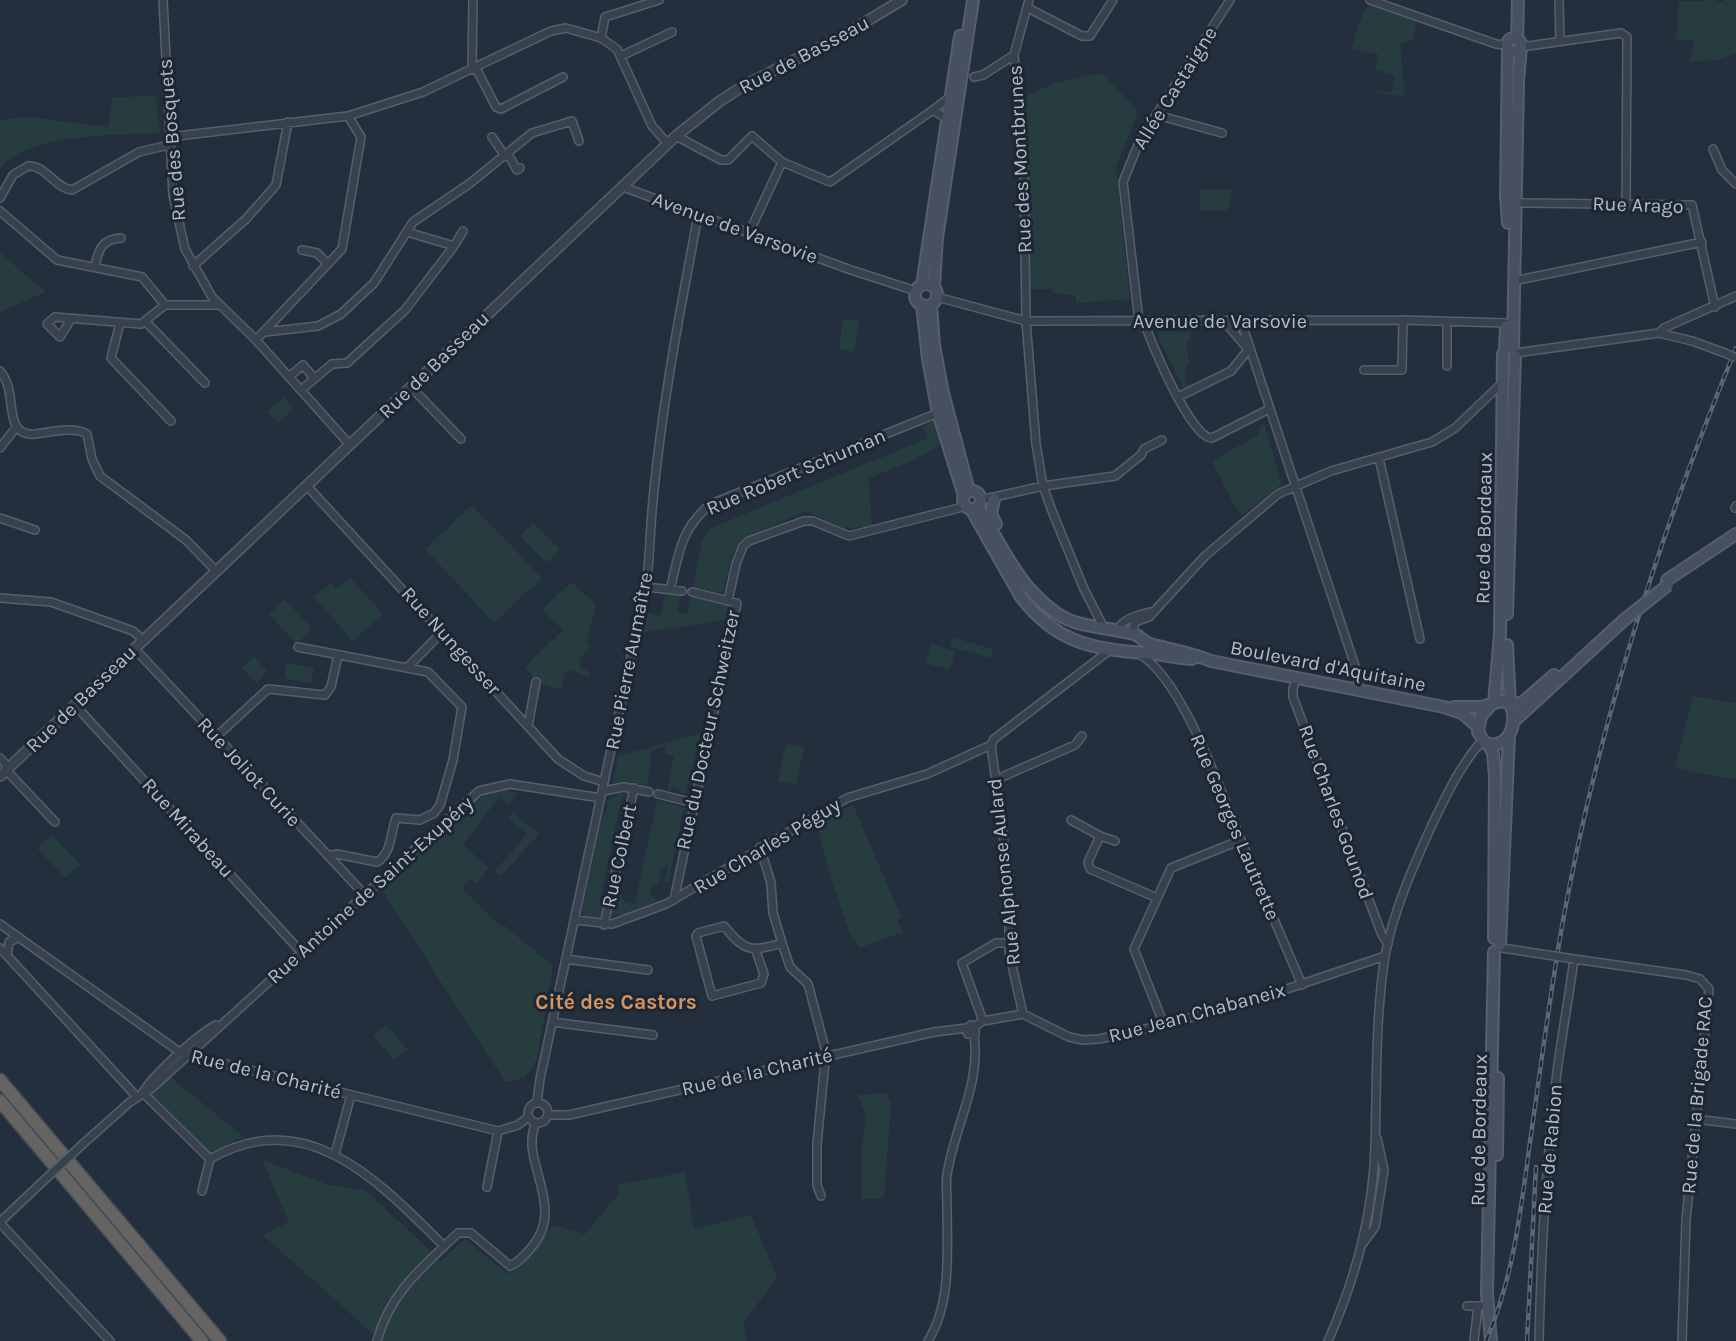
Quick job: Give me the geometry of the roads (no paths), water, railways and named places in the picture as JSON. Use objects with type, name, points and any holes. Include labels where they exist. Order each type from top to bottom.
[{"type":"highway","points":[[0,1080],[220,1341]]},
{"type":"highway","points":[[0,1101],[202,1341]]},
{"type":"main road","points":[[931,299],[915,298],[919,288],[967,0]]},
{"type":"main road","points":[[973,0],[937,238],[928,360],[938,413],[971,501],[1008,555]]},
{"type":"main road","name":"Rue de Bordeaux","points":[[1511,705],[1506,655],[1515,203],[1512,0]]},
{"type":"main road","name":"Rue de Bordeaux","points":[[1492,704],[1500,634],[1504,417],[1501,384],[1511,352],[1506,323],[1513,44],[1518,0]]},
{"type":"main road","points":[[919,288],[931,299],[934,345],[943,393],[971,501]]},
{"type":"main road","points":[[994,499],[991,514],[1007,546],[1008,555]]},
{"type":"main road","name":"Boulevard d'Aquitaine","points":[[971,501],[1030,609],[1054,629],[1087,645],[1110,650],[1205,659]]},
{"type":"main road","points":[[1625,616],[1514,722],[1509,735],[1500,744],[1486,743],[1478,727],[1481,716],[1492,704],[1502,701],[1511,705],[1523,702],[1625,616],[1667,582],[1736,534]]},
{"type":"main road","points":[[1667,582],[1736,540]]},
{"type":"main road","name":"Boulevard d'Aquitaine","points":[[1008,555],[1021,577],[1040,600],[1059,616],[1086,627],[1132,634],[1143,640],[1205,659],[1444,707],[1462,713],[1478,727]]},
{"type":"main road","points":[[1086,627],[1080,634],[1087,645]]},
{"type":"main road","points":[[1137,653],[1143,640]]},
{"type":"main road","name":"Boulevard d'Aquitaine","points":[[1444,707],[1492,704]]},
{"type":"main road","points":[[1511,705],[1514,722]]},
{"type":"main road","name":"Rue de Bordeaux","points":[[1491,1341],[1484,1307],[1494,1268],[1494,1099],[1498,948],[1509,735]]},
{"type":"main road","name":"Rue de Bordeaux","points":[[1486,743],[1493,753],[1496,776],[1498,948]]},
{"type":"street","name":"Rue des Bosquets","points":[[163,0],[172,195],[178,227],[193,266],[208,292],[256,340],[350,445]]},
{"type":"street","points":[[473,0],[474,69],[496,107],[501,109],[563,77]]},
{"type":"street","points":[[600,38],[605,17],[659,0]]},
{"type":"street","name":"Rue de Basseau","points":[[5,771],[676,136],[743,86],[834,40],[902,0]]},
{"type":"street","points":[[1029,4],[1082,36],[1090,36],[1113,0]]},
{"type":"street","name":"Allée Castaigne","points":[[1230,0],[1130,159],[1123,182],[1141,321],[1190,421],[1208,439],[1269,409]]},
{"type":"street","points":[[1370,0],[1496,44],[1621,33],[1627,37],[1626,204]]},
{"type":"street","points":[[1559,0],[1560,40]]},
{"type":"street","name":"Rue des Montbrunes","points":[[1026,321],[1024,170],[1014,55],[1029,4]]},
{"type":"street","points":[[0,194],[13,175],[28,166],[39,168],[63,188],[72,190],[139,152],[169,141],[288,122],[348,116],[423,92],[551,31],[566,28],[612,44],[621,56],[652,126],[668,144]]},
{"type":"street","points":[[621,56],[672,32]]},
{"type":"street","points":[[974,77],[983,75],[1014,55]]},
{"type":"street","points":[[676,136],[721,160],[728,160],[752,136],[782,162],[830,182],[950,97]]},
{"type":"street","points":[[933,110],[947,119]]},
{"type":"street","points":[[256,340],[342,249],[361,137],[348,116]]},
{"type":"street","points":[[1156,116],[1222,133]]},
{"type":"street","points":[[265,332],[318,326],[341,314],[374,284],[413,222],[469,184],[532,133],[572,121],[579,141]]},
{"type":"street","points":[[193,266],[246,219],[276,185],[288,122]]},
{"type":"street","points":[[492,137],[505,156],[509,156],[517,170],[520,168]]},
{"type":"street","points":[[1713,148],[1722,170],[1736,184]]},
{"type":"street","points":[[749,233],[782,162]]},
{"type":"street","name":"Avenue de Varsovie","points":[[623,187],[698,216],[919,288]]},
{"type":"street","name":"Rue Arago","points":[[1515,203],[1692,205],[1715,307]]},
{"type":"street","points":[[0,211],[57,260],[141,277],[165,305]]},
{"type":"street","name":"Rue Pierre Aumaître","points":[[537,1102],[552,1022],[646,587],[652,546],[655,486],[682,298],[698,216]]},
{"type":"street","points":[[301,390],[332,364],[347,363],[385,330],[405,310],[463,231]]},
{"type":"street","points":[[407,232],[454,246]]},
{"type":"street","points":[[95,267],[101,246],[107,241],[121,238]]},
{"type":"street","points":[[1514,281],[1702,242]]},
{"type":"street","points":[[302,250],[316,253],[328,264]]},
{"type":"street","points":[[1659,333],[1665,328],[1736,296]]},
{"type":"street","name":"Avenue de Varsovie","points":[[931,299],[1026,321],[1403,320],[1506,323]]},
{"type":"street","points":[[71,319],[120,323],[146,322],[165,305],[220,305]]},
{"type":"street","points":[[1364,370],[1402,370],[1403,320]]},
{"type":"street","points":[[1026,321],[1036,444],[1043,486],[1084,589],[1105,630]]},
{"type":"street","points":[[1224,321],[1248,350]]},
{"type":"street","points":[[1241,321],[1248,350],[1357,672],[1359,690]]},
{"type":"street","points":[[1447,321],[1447,366]]},
{"type":"street","points":[[146,322],[205,383]]},
{"type":"street","points":[[120,323],[111,358],[171,422]]},
{"type":"street","points":[[1511,352],[1659,333],[1692,340],[1736,358]]},
{"type":"street","points":[[1178,397],[1231,371],[1248,350]]},
{"type":"street","points":[[289,377],[303,365],[314,378]]},
{"type":"street","points":[[0,372],[6,381],[9,423],[14,430],[23,434],[78,430],[87,434],[92,459],[100,476],[186,540],[216,571]]},
{"type":"street","points":[[1132,634],[1135,622],[1149,617],[1152,611],[1205,556],[1269,500],[1294,485],[1331,471],[1421,447],[1443,436],[1463,421],[1501,384]]},
{"type":"street","points":[[411,387],[461,439]]},
{"type":"street","name":"Rue Robert Schuman","points":[[670,590],[682,539],[694,518],[711,504],[938,413]]},
{"type":"street","points":[[0,448],[14,430]]},
{"type":"street","points":[[692,592],[728,601],[740,551],[749,542],[808,520],[840,534],[859,535],[959,508],[971,501],[994,499],[1043,486],[1115,476],[1141,455],[1144,449],[1162,440]]},
{"type":"street","points":[[1379,458],[1420,639]]},
{"type":"street","name":"Rue Nungesser","points":[[307,486],[566,765],[604,782]]},
{"type":"street","points":[[0,518],[35,530]]},
{"type":"street","points":[[646,587],[682,591]]},
{"type":"street","points":[[0,598],[51,602],[133,631],[143,640]]},
{"type":"street","name":"Rue du Docteur Schweitzer","points":[[674,900],[737,603],[728,601]]},
{"type":"street","points":[[1117,632],[1120,625],[1128,619],[1152,611]]},
{"type":"street","points":[[406,668],[443,631]]},
{"type":"street","points":[[1087,645],[1096,657],[1088,668]]},
{"type":"street","points":[[298,647],[428,672],[462,707],[444,799],[434,813],[426,818],[396,818],[388,849],[377,862],[338,854],[328,856]]},
{"type":"street","name":"Rue Joliot Curie","points":[[134,648],[364,894]]},
{"type":"street","points":[[991,745],[1002,732],[1110,650]]},
{"type":"street","name":"Rue Georges Lautrette","points":[[1137,653],[1149,660],[1160,672]]},
{"type":"street","points":[[217,736],[268,688],[325,695],[331,687],[338,655]]},
{"type":"street","name":"Rue Georges Lautrette","points":[[1159,655],[1155,660],[1160,672],[1210,763],[1302,985]]},
{"type":"street","name":"Rue Charles Gounod","points":[[1297,678],[1293,688],[1293,697],[1382,935],[1388,944]]},
{"type":"street","points":[[528,726],[536,682]]},
{"type":"street","name":"Rue Mirabeau","points":[[74,704],[302,953]]},
{"type":"street","points":[[995,780],[1074,745],[1082,736]]},
{"type":"street","points":[[1328,1341],[1353,1281],[1370,1198],[1375,1147],[1379,1010],[1388,944],[1407,884],[1426,838],[1456,781],[1486,743]]},
{"type":"street","name":"Rue Alphonse Aulard","points":[[991,745],[1009,879],[1009,943],[1023,1014]]},
{"type":"street","name":"Rue Charles Péguy","points":[[575,920],[604,925],[620,922],[674,900],[760,847],[831,809],[846,798],[927,774],[991,745]]},
{"type":"street","points":[[0,758],[5,771],[55,822]]},
{"type":"street","name":"Rue Antoine de Saint-Exupéry","points":[[0,1222],[84,1143],[140,1095],[152,1088],[184,1054],[302,953],[479,791],[510,784],[602,795],[634,788],[650,792]]},
{"type":"street","name":"Rue Colbert","points":[[604,925],[634,788]]},
{"type":"street","points":[[658,794],[694,803]]},
{"type":"street","points":[[1071,820],[1100,836],[1115,841]]},
{"type":"street","points":[[1100,836],[1088,862],[1090,869],[1157,898]]},
{"type":"street","points":[[1164,1025],[1134,949],[1171,868],[1240,840]]},
{"type":"street","points":[[760,847],[771,883],[773,913],[782,943],[790,967],[808,984],[826,1056],[818,1110],[820,1129],[817,1143],[817,1185],[821,1197]]},
{"type":"street","name":"Rue de la Charité","points":[[0,924],[184,1054],[498,1131]]},
{"type":"street","points":[[756,951],[764,974],[762,984],[712,996],[699,952],[696,936],[698,933],[722,925],[740,945],[756,951],[782,943]]},
{"type":"street","points":[[7,956],[9,942],[19,937]]},
{"type":"street","points":[[983,1021],[962,963],[996,943],[1009,943]]},
{"type":"street","points":[[0,948],[140,1095],[210,1159]]},
{"type":"street","points":[[1498,948],[1574,959]]},
{"type":"street","name":"Rue Jean Chabaneix","points":[[1023,1014],[1060,1033],[1083,1040],[1164,1025],[1302,985],[1385,956]]},
{"type":"street","points":[[566,959],[648,970]]},
{"type":"street","name":"Rue de la Brigade RAC","points":[[1574,959],[1686,975],[1705,983],[1709,989],[1710,1001],[1686,1220],[1682,1341]]},
{"type":"street","name":"Rue de Rabion","points":[[1539,1341],[1541,1251],[1548,1163],[1557,1072],[1574,959]]},
{"type":"street","points":[[974,1035],[968,1034],[967,1028],[970,1024],[975,1026],[983,1021],[1023,1014]]},
{"type":"street","points":[[552,1022],[654,1035]]},
{"type":"street","points":[[928,1341],[941,1315],[947,1254],[947,1170],[954,1138],[971,1089],[974,1035],[977,1031],[975,1026]]},
{"type":"street","name":"Rue de la Charité","points":[[548,1115],[569,1115],[934,1032],[967,1028]]},
{"type":"street","points":[[335,1154],[351,1095]]},
{"type":"street","points":[[528,1117],[528,1108],[537,1102],[546,1106],[548,1115],[545,1120],[536,1123],[530,1136]]},
{"type":"street","points":[[528,1117],[536,1123]]},
{"type":"street","points":[[487,1188],[498,1131],[518,1125],[528,1117]]},
{"type":"street","points":[[1696,1119],[1736,1124]]},
{"type":"street","points":[[377,1341],[388,1307],[458,1233],[466,1232],[510,1266],[525,1255],[537,1241],[546,1213],[530,1136],[518,1125]]},
{"type":"street","points":[[1360,1248],[1375,1227],[1384,1170],[1375,1130]]},
{"type":"street","points":[[210,1159],[254,1140],[278,1138],[313,1145],[335,1154],[369,1177],[444,1246]]},
{"type":"street","points":[[1375,1147],[1382,1153]]},
{"type":"street","points":[[202,1191],[210,1159]]},
{"type":"street","points":[[0,1222],[110,1341]]},
{"type":"street","points":[[1467,1306],[1484,1307],[1474,1341]]},
{"type":"railway","points":[[1486,1341],[1504,1291],[1516,1240],[1562,926],[1594,778],[1634,632],[1657,560],[1681,489],[1736,348]]},
{"type":"railway","points":[[1527,1341],[1536,1167]]},
{"type":"district","name":"Cité des Castors","points":[[616,1002]]}]
